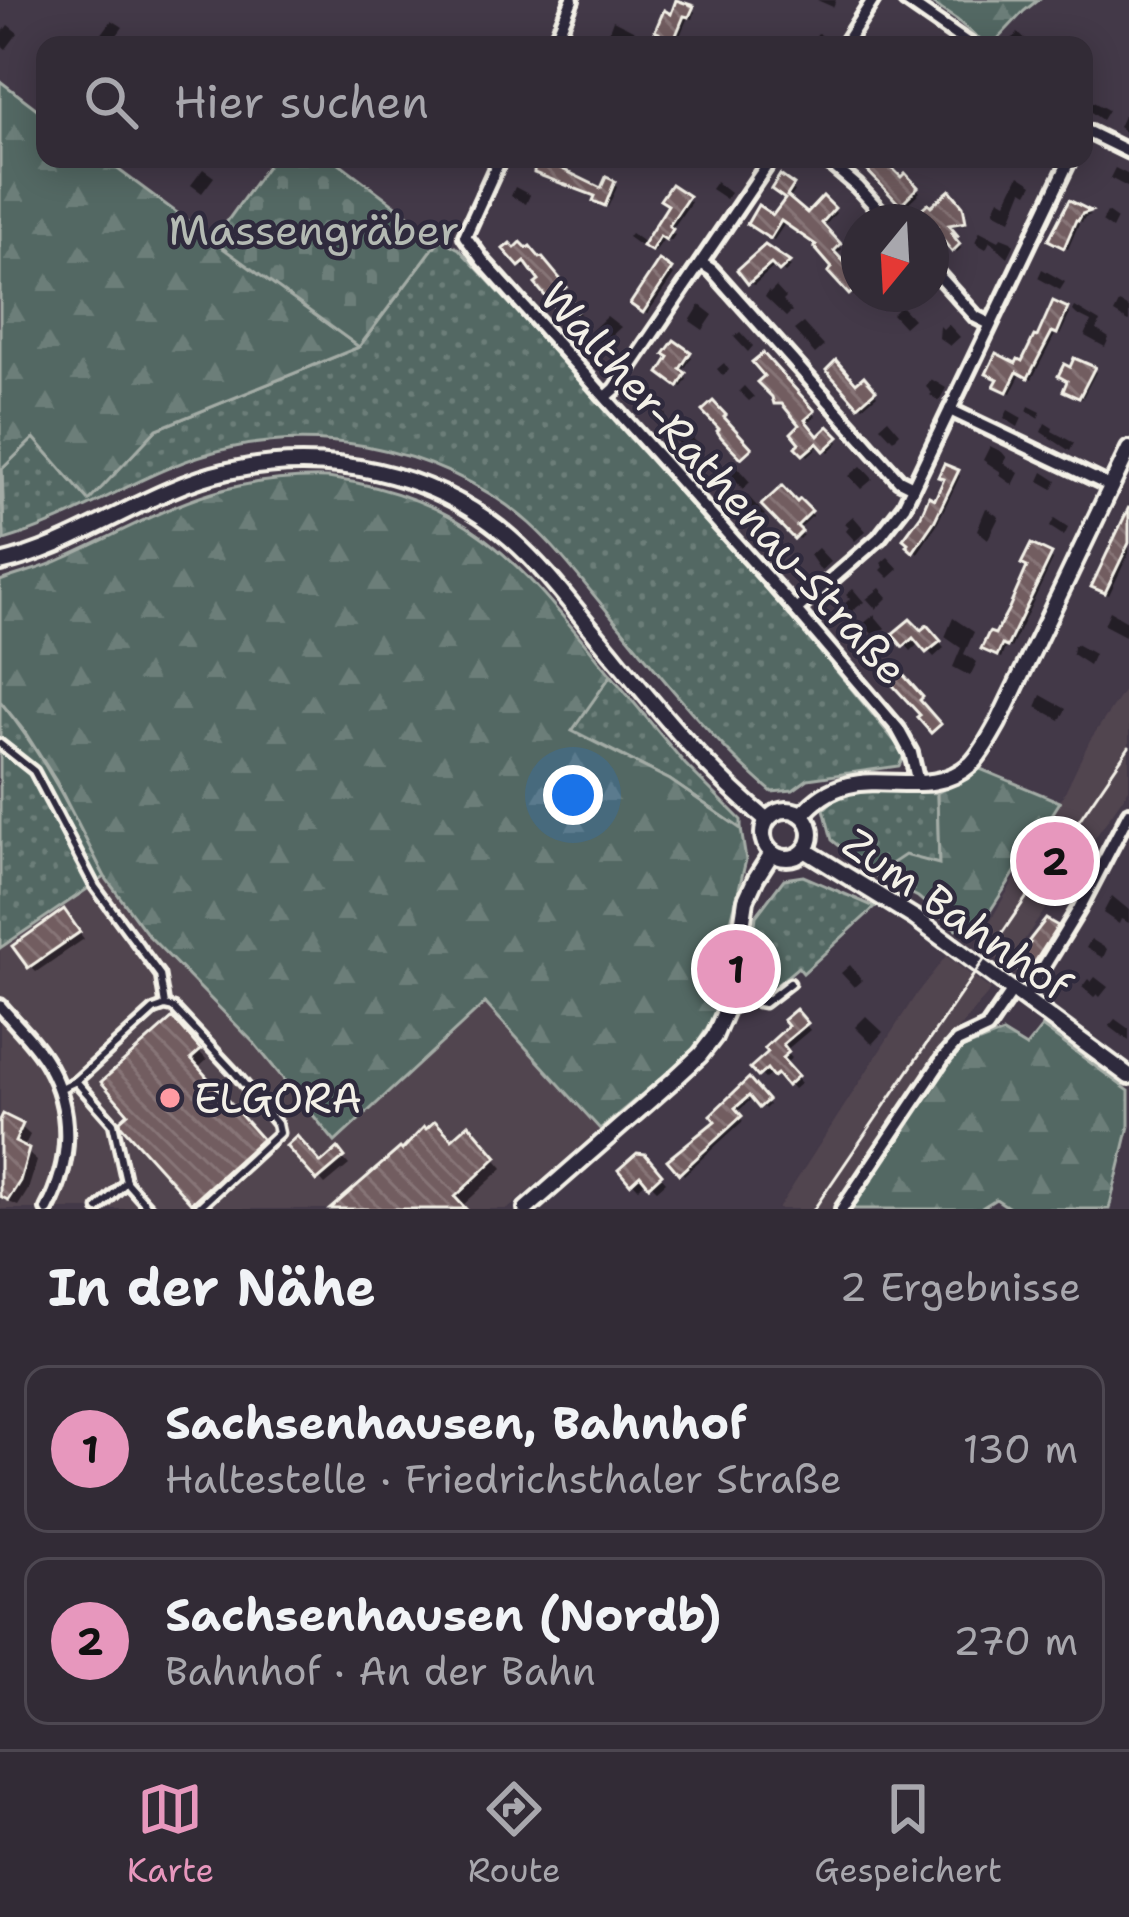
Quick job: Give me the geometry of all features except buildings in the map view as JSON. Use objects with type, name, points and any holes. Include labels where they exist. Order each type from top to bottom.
[{"type":"street","points":[[557,36],[572,0]]},
{"type":"street","points":[[850,36],[873,0]]},
{"type":"street","points":[[905,0],[959,36]]},
{"type":"street","points":[[1093,134],[1129,152]]},
{"type":"street","name":"Walther-Rathenau-Straße","points":[[496,168],[465,236],[898,729],[911,753],[918,783]]},
{"type":"street","points":[[606,397],[765,168]]},
{"type":"street","points":[[836,168],[874,204]]},
{"type":"street","points":[[796,610],[879,538],[904,506],[1066,168]]},
{"type":"street","points":[[701,263],[899,480],[914,487]]},
{"type":"street","points":[[949,287],[976,317],[990,324]]},
{"type":"street","points":[[950,410],[1112,487]]},
{"type":"street","points":[[802,815],[829,790],[846,784],[938,781],[974,761],[1129,449]]},
{"type":"street","points":[[0,562],[47,548],[198,480],[266,464],[330,464],[422,484],[482,518],[526,554],[691,748],[767,820]]},
{"type":"street","points":[[780,811],[802,815],[811,832],[805,850],[786,858],[772,854],[764,841],[767,820],[780,811]]},
{"type":"street","points":[[842,1209],[944,1057],[957,1042],[987,1028],[1019,995],[1078,909],[1129,813]]},
{"type":"street","name":"Zum Bahnhof","points":[[805,850],[914,918],[1129,1076]]},
{"type":"street","points":[[526,1209],[700,1055],[714,1037],[731,998],[746,900],[772,854]]},
{"type":"street","points":[[0,1006],[40,1053],[59,1089],[67,1147],[49,1204],[62,1209]]},
{"type":"lane","points":[[0,744],[34,771],[95,887],[160,975],[165,1006]]},
{"type":"lane","points":[[731,998],[764,1003],[790,982]]},
{"type":"lane","points":[[59,1089],[76,1081],[154,1010],[174,1008],[235,1073],[277,1124],[279,1133],[197,1209]]},
{"type":"lane","points":[[76,1081],[113,1123],[127,1182],[151,1209]]},
{"type":"lane","points":[[98,1209],[127,1182]]},
{"type":"shaded area","points":[[1129,683],[1129,789],[1006,966],[976,945],[1060,802],[1090,740]]},
{"type":"shaded area","points":[[105,877],[148,935],[254,1043],[335,1141],[485,1003],[600,1129],[508,1209],[0,1209],[0,948]]},
{"type":"shaded area","points":[[946,956],[991,990],[953,1035],[833,1209],[778,1209],[917,993]]},
{"type":"green space","points":[[927,0],[1038,0],[1000,36],[976,36]]},
{"type":"green space","points":[[0,81],[36,108],[36,168],[116,168],[359,347],[157,429],[89,501],[34,438],[2,469],[4,540],[0,540]]},
{"type":"green space","name":"Massengräber","points":[[266,168],[346,168],[440,239],[359,347],[213,241]]},
{"type":"green space","points":[[440,239],[459,249],[742,561],[905,754],[899,766],[808,779],[793,790],[772,792],[706,728],[529,523],[473,484],[388,451],[315,440],[230,448],[172,466],[61,519],[4,540],[2,469],[34,438],[89,500],[157,429],[359,347]]},
{"type":"green space","points":[[328,478],[422,503],[492,544],[522,571],[611,675],[572,731],[670,780],[741,829],[746,860],[730,925],[724,1000],[691,1054],[600,1129],[485,1003],[335,1142],[254,1043],[148,935],[105,877],[56,781],[0,701],[0,581],[220,491],[253,483]]},
{"type":"green space","points":[[611,675],[685,764],[741,820],[741,829],[670,780],[572,730]]},
{"type":"green space","points":[[0,701],[44,764],[105,877],[0,948]]},
{"type":"green space","points":[[978,768],[1060,802],[978,930],[962,920],[956,929],[918,897],[875,875],[905,855],[939,864],[937,793]]},
{"type":"green space","points":[[863,788],[937,793],[939,864],[905,856],[875,875],[832,840],[824,809],[839,795]]},
{"type":"green space","points":[[803,876],[875,907],[803,973],[798,967],[765,995],[746,995],[756,916],[784,879]]},
{"type":"green space","points":[[1042,1027],[1129,1091],[1129,1126],[1109,1209],[1011,1209],[996,1199],[980,1209],[847,1209],[950,1053],[1003,1033],[1026,1047]]},
{"type":"railway","points":[[814,1209],[1129,747]]},
{"type":"place","name":"Sachsenhausen (Nordb)","points":[[1055,861]]},
{"type":"place","name":"Sachsenhausen, Bahnhof","points":[[736,969]]},
{"type":"place","name":"ELGORA","points":[[170,1098]]}]
